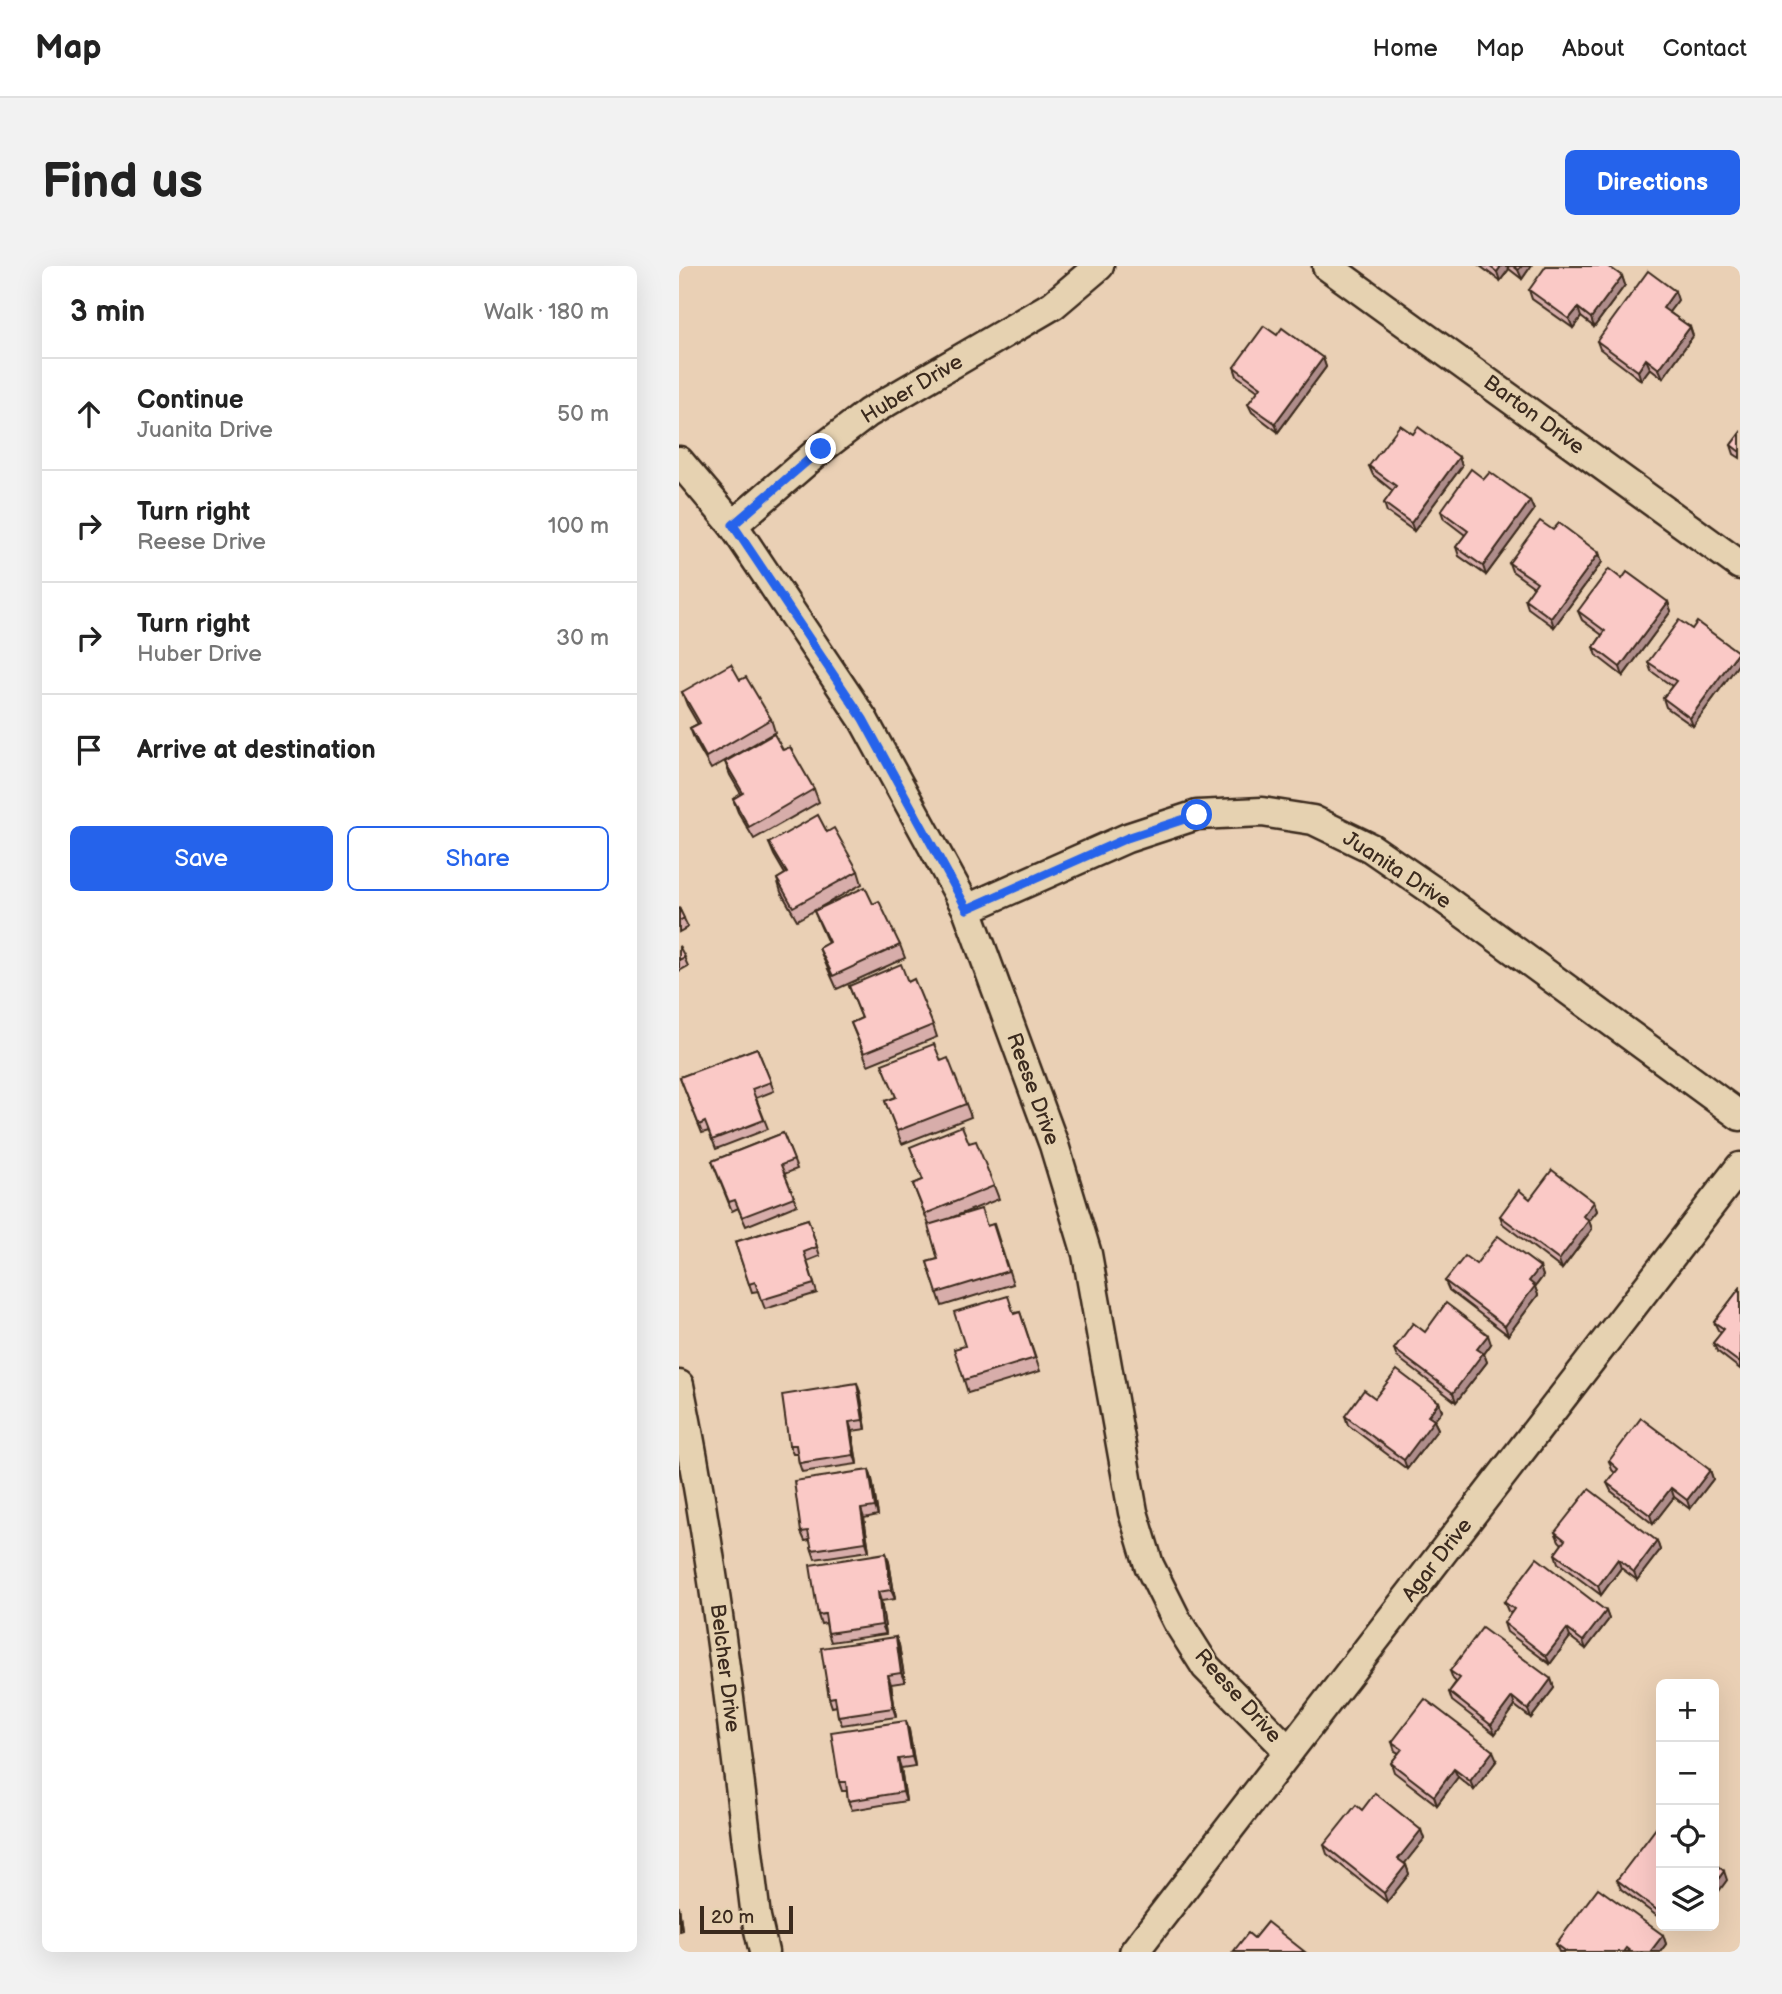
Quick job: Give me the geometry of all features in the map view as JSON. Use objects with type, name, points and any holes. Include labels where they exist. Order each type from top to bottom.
[{"type":"street","name":"Huber Drive","points":[[733,525],[821,449],[868,413],[1053,305],[1099,266]]},
{"type":"street","name":"Barton Drive","points":[[1327,266],[1740,565]]},
{"type":"street","name":"Reese Drive","points":[[679,461],[733,525],[863,719],[967,909],[1054,1145],[1087,1254],[1133,1512],[1149,1565],[1177,1621],[1206,1667],[1289,1751]]},
{"type":"street","name":"Juanita Drive","points":[[967,909],[1127,838],[1197,815],[1262,812],[1313,820],[1371,848],[1432,890],[1740,1116]]},
{"type":"street","name":"Agar Drive","points":[[1134,1952],[1740,1167]]},
{"type":"street","name":"Belcher Drive","points":[[679,1385],[718,1603],[756,1917],[764,1952]]},
{"type":"building","points":[[1489,266],[1501,266],[1497,272]]},
{"type":"building","points":[[1546,266],[1608,266],[1622,276],[1591,318],[1578,308],[1569,319],[1529,290]]},
{"type":"building","points":[[1648,271],[1675,291],[1663,308],[1690,327],[1659,369],[1646,359],[1638,371],[1597,341]]},
{"type":"building","points":[[1264,326],[1277,335],[1282,328],[1323,358],[1275,423],[1248,404],[1261,387],[1234,367]]},
{"type":"building","points":[[1400,425],[1413,434],[1418,427],[1459,457],[1411,523],[1384,503],[1396,486],[1369,466]]},
{"type":"building","points":[[1740,433],[1740,452],[1731,445]]},
{"type":"building","points":[[1471,469],[1484,479],[1490,472],[1530,501],[1483,566],[1456,547],[1468,531],[1441,511]]},
{"type":"building","points":[[1540,521],[1553,530],[1559,523],[1599,553],[1551,618],[1525,599],[1537,582],[1509,563]]},
{"type":"building","points":[[1609,569],[1622,579],[1627,572],[1668,602],[1620,667],[1594,647],[1605,631],[1578,611]]},
{"type":"building","points":[[1679,620],[1692,629],[1697,622],[1738,652],[1690,718],[1663,698],[1676,681],[1648,662]]},
{"type":"building","points":[[731,664],[740,680],[746,677],[771,719],[706,757],[690,728],[700,723],[682,692]]},
{"type":"building","points":[[774,734],[783,750],[790,747],[814,789],[749,827],[733,799],[743,793],[725,762]]},
{"type":"building","points":[[818,815],[827,832],[834,828],[858,871],[793,907],[777,879],[787,873],[769,843]]},
{"type":"building","points":[[865,887],[873,904],[879,901],[900,945],[833,976],[819,948],[829,942],[814,911]]},
{"type":"building","points":[[679,908],[684,918],[679,921]]},
{"type":"building","points":[[679,946],[685,957],[679,960]]},
{"type":"building","points":[[901,964],[908,982],[914,979],[933,1025],[864,1053],[851,1023],[862,1018],[849,986]]},
{"type":"building","points":[[934,1044],[941,1061],[948,1058],[966,1104],[897,1131],[885,1101],[896,1097],[882,1064]]},
{"type":"building","points":[[757,1048],[771,1082],[752,1089],[764,1120],[712,1140],[705,1122],[699,1125],[680,1077]]},
{"type":"building","points":[[962,1126],[969,1143],[976,1141],[994,1186],[925,1214],[913,1184],[923,1180],[910,1147]]},
{"type":"building","points":[[783,1133],[794,1160],[781,1165],[794,1197],[742,1217],[735,1200],[729,1202],[712,1161]]},
{"type":"building","points":[[1552,1170],[1594,1202],[1583,1216],[1589,1220],[1559,1260],[1500,1216],[1519,1190],[1530,1199]]},
{"type":"building","points":[[981,1209],[987,1226],[993,1224],[1008,1271],[937,1293],[927,1262],[938,1259],[928,1225]]},
{"type":"building","points":[[808,1219],[817,1247],[804,1252],[814,1284],[761,1300],[755,1282],[749,1284],[735,1242]]},
{"type":"building","points":[[1498,1236],[1540,1267],[1529,1281],[1535,1286],[1505,1326],[1445,1281],[1465,1256],[1476,1264]]},
{"type":"building","points":[[1740,1288],[1740,1363],[1713,1343],[1724,1329],[1714,1322]]},
{"type":"building","points":[[1008,1296],[1014,1314],[1020,1312],[1035,1358],[964,1380],[954,1349],[965,1346],[954,1312]]},
{"type":"building","points":[[1446,1303],[1488,1335],[1477,1349],[1483,1353],[1453,1393],[1394,1349],[1413,1323],[1425,1332]]},
{"type":"building","points":[[1397,1370],[1439,1402],[1428,1416],[1434,1420],[1404,1460],[1345,1416],[1364,1390],[1375,1398]]},
{"type":"building","points":[[857,1383],[863,1420],[849,1422],[854,1455],[799,1463],[796,1445],[789,1445],[782,1395]]},
{"type":"building","points":[[1641,1418],[1710,1470],[1687,1500],[1671,1488],[1650,1515],[1607,1483],[1618,1469],[1609,1461]]},
{"type":"building","points":[[869,1470],[875,1507],[861,1509],[866,1542],[812,1550],[808,1531],[801,1532],[794,1481]]},
{"type":"building","points":[[1589,1489],[1657,1541],[1634,1572],[1618,1559],[1598,1586],[1555,1554],[1565,1540],[1555,1532]]},
{"type":"building","points":[[886,1553],[891,1590],[878,1592],[882,1625],[828,1633],[825,1614],[818,1615],[810,1565]]},
{"type":"building","points":[[1537,1558],[1606,1611],[1583,1641],[1567,1629],[1546,1656],[1504,1623],[1514,1609],[1504,1602]]},
{"type":"building","points":[[1482,1628],[1551,1679],[1528,1710],[1512,1697],[1491,1725],[1449,1692],[1460,1678],[1450,1671]]},
{"type":"building","points":[[896,1637],[901,1673],[888,1675],[893,1708],[838,1716],[835,1697],[829,1698],[821,1648]]},
{"type":"building","points":[[1425,1699],[1493,1751],[1470,1781],[1454,1769],[1434,1796],[1391,1763],[1402,1749],[1392,1742]]},
{"type":"building","points":[[906,1721],[912,1757],[898,1759],[903,1792],[848,1801],[846,1782],[839,1782],[831,1732]]},
{"type":"building","points":[[1375,1793],[1421,1830],[1398,1859],[1406,1865],[1384,1893],[1324,1845],[1356,1805],[1362,1810]]},
{"type":"building","points":[[1656,1828],[1656,1909],[1617,1880]]},
{"type":"building","points":[[1598,1888],[1663,1935],[1650,1952],[1631,1952],[1626,1948],[1623,1952],[1567,1952],[1556,1944]]},
{"type":"building","points":[[1267,1922],[1305,1952],[1233,1952],[1248,1933],[1254,1938]]},
{"type":"route","points":[[821,449],[733,525],[863,719],[967,909],[1127,838],[1197,815]]}]
